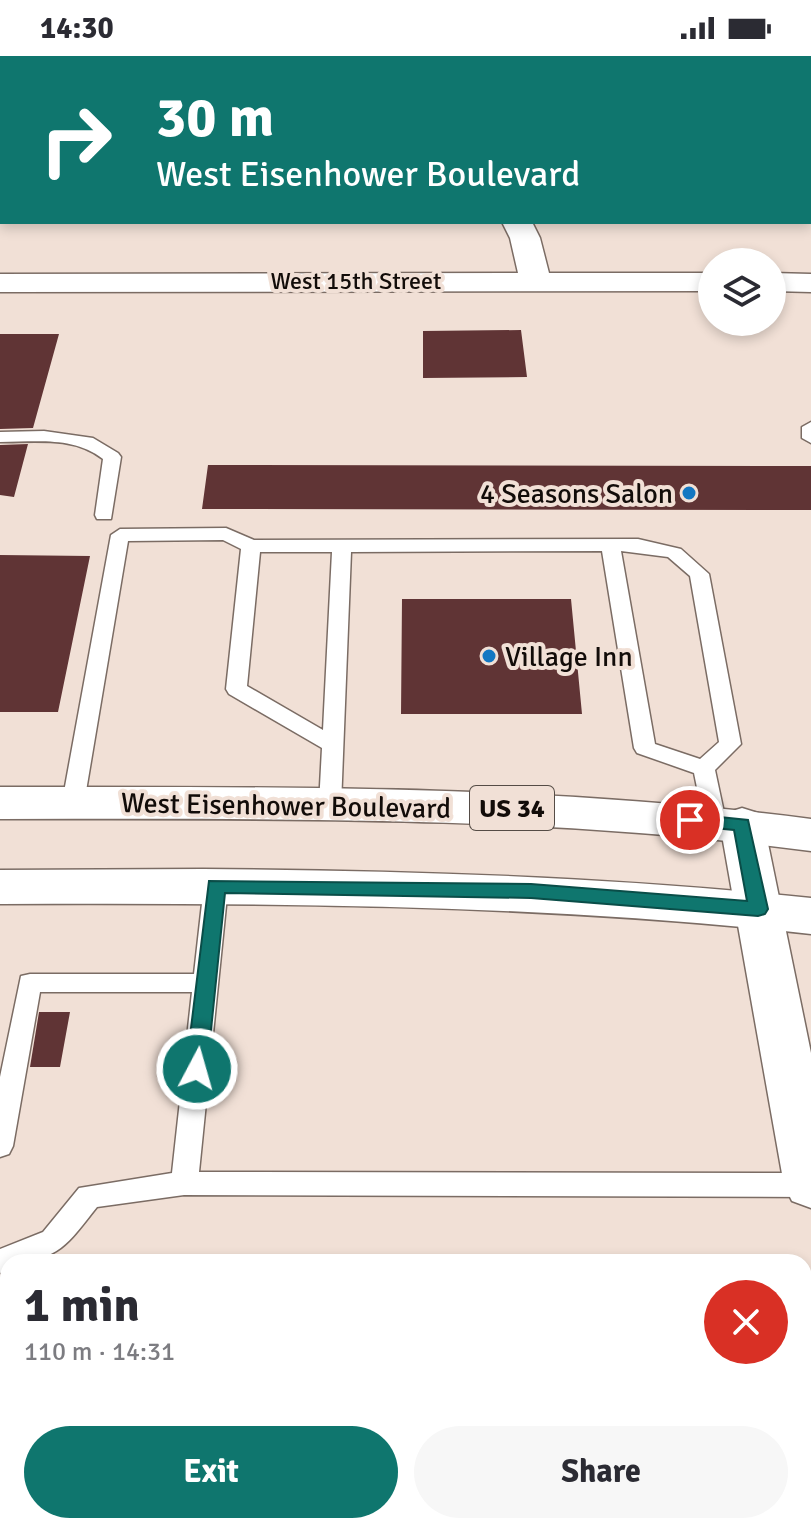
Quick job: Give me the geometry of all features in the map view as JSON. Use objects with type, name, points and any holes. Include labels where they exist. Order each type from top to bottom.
[{"type":"main road","points":[[518,224],[525,238],[535,280]]},
{"type":"main road","name":"West 15th Street","points":[[0,283],[698,282]]},
{"type":"main road","points":[[786,282],[811,283]]},
{"type":"main road","name":"West Eisenhower Boulevard","points":[[0,803],[517,808],[728,823],[811,835]]},
{"type":"main road","points":[[728,823],[758,909],[811,1185]]},
{"type":"main road","points":[[0,887],[216,886],[531,891],[811,916]]},
{"type":"lane","points":[[811,427],[811,438]]},
{"type":"lane","points":[[0,437],[64,437],[81,439],[102,448],[112,457],[104,515]]},
{"type":"lane","points":[[73,803],[120,535],[226,534],[251,546],[638,545],[674,553],[699,574],[730,744],[704,768]]},
{"type":"lane","points":[[611,545],[645,748],[704,768],[728,823]]},
{"type":"lane","points":[[251,546],[236,689],[333,745]]},
{"type":"lane","points":[[330,805],[342,546]]},
{"type":"lane","points":[[184,1183],[216,886]]},
{"type":"lane","points":[[0,1146],[30,983],[206,983]]},
{"type":"lane","points":[[19,1254],[53,1241],[89,1196],[184,1183],[811,1185]]},
{"type":"building","points":[[521,330],[527,377],[423,378],[423,331]]},
{"type":"building","points":[[0,334],[59,334],[33,428],[0,429]]},
{"type":"building","points":[[28,444],[14,497],[0,495],[0,445]]},
{"type":"building","points":[[208,465],[811,466],[811,510],[202,509]]},
{"type":"building","points":[[0,555],[90,556],[58,712],[0,712]]},
{"type":"building","name":"Village Inn","points":[[402,599],[571,599],[582,714],[401,714]]},
{"type":"building","points":[[39,1012],[70,1012],[60,1067],[30,1067]]},
{"type":"place","name":"4 Seasons Salon","points":[[689,493]]},
{"type":"place","name":"Village Inn","points":[[489,656]]},
{"type":"route","points":[[197,1069],[216,886],[316,885],[531,891],[758,909],[742,824],[690,820]]}]
